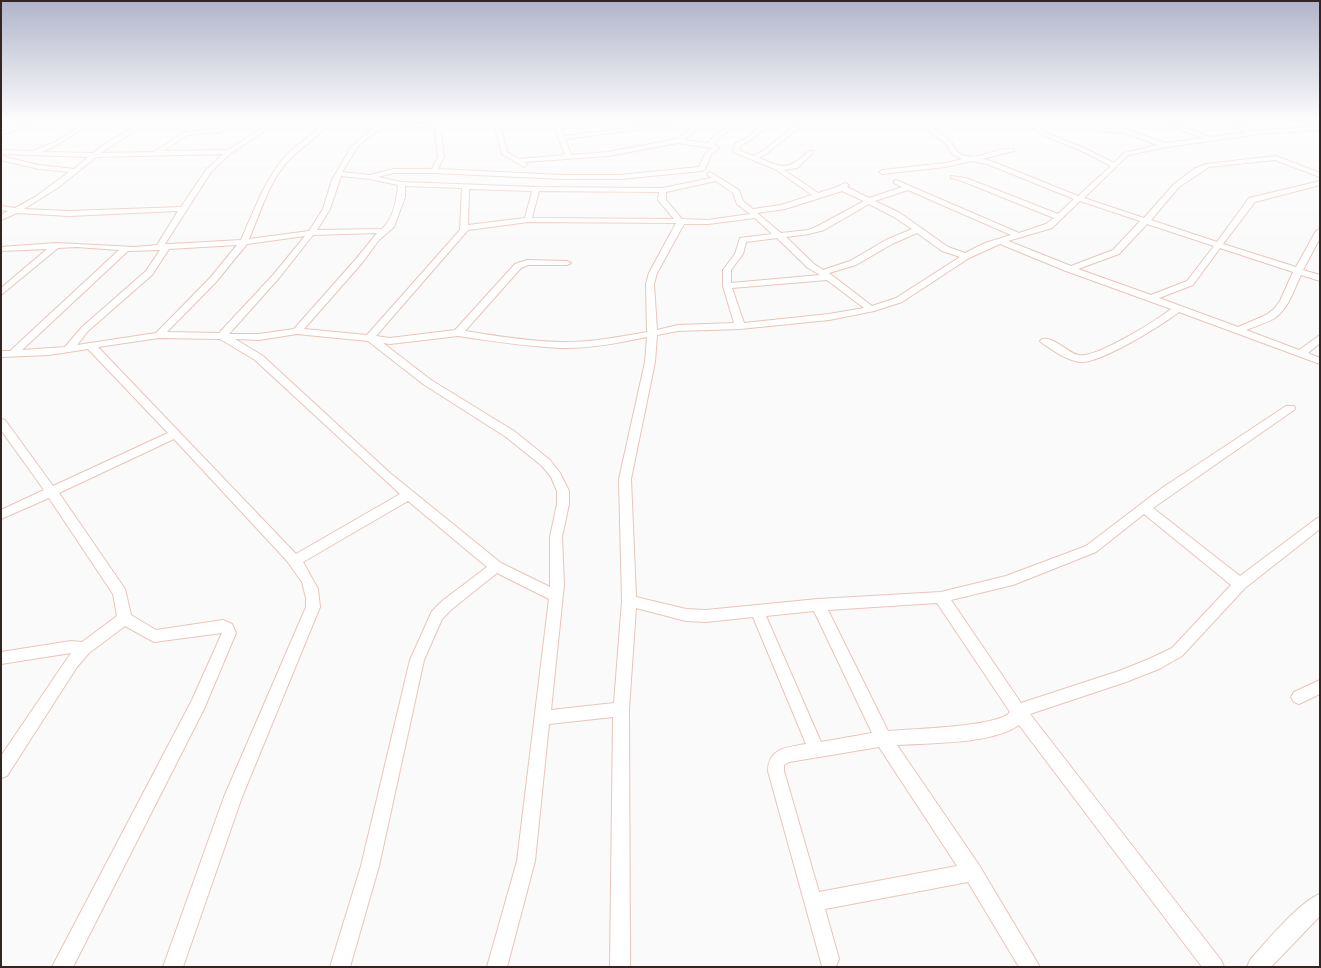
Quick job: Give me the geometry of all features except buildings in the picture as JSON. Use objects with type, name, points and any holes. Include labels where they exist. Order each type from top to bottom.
[{"type":"street","points":[[37,166],[76,171]]},
{"type":"street","points":[[1,218],[38,199],[82,166]]},
{"type":"street","points":[[68,349],[85,329],[149,272],[203,177],[214,166]]},
{"type":"street","points":[[159,335],[213,280],[244,242],[267,190],[281,166]]},
{"type":"street","points":[[222,336],[310,234],[328,206],[331,191],[343,166]]},
{"type":"street","points":[[434,171],[436,166]]},
{"type":"street","points":[[524,166],[525,175]]},
{"type":"street","points":[[773,166],[816,195]]},
{"type":"street","points":[[777,168],[797,166]]},
{"type":"street","points":[[882,172],[935,166]]},
{"type":"street","points":[[999,166],[1080,199],[1320,278]]},
{"type":"street","points":[[1,354],[68,349],[159,335],[259,337],[297,332],[390,341],[458,333],[513,342],[560,345],[615,341],[678,328],[740,326],[829,317],[871,310],[907,296],[966,256],[1000,241],[1048,226],[1080,199],[1115,166]]},
{"type":"street","points":[[1069,269],[1116,252],[1164,201],[1170,191],[1180,185],[1197,169],[1205,166]]},
{"type":"street","points":[[1297,166],[1320,175]]},
{"type":"street","points":[[370,177],[393,171],[434,171],[562,177],[639,176],[702,169],[736,192],[739,200],[811,266],[829,277],[871,310]]},
{"type":"street","points":[[339,174],[370,177],[402,184],[536,189],[663,190],[717,179]]},
{"type":"street","points":[[952,177],[964,179],[1058,217]]},
{"type":"street","points":[[896,182],[906,188],[1020,236]]},
{"type":"street","points":[[1151,298],[1190,283],[1252,200],[1320,183]]},
{"type":"street","points":[[297,332],[382,232],[393,222],[401,197],[402,184]]},
{"type":"street","points":[[370,338],[465,228],[466,186]]},
{"type":"street","points":[[465,228],[528,220],[645,220],[717,222],[782,207],[844,186],[897,215],[945,249],[966,256]]},
{"type":"street","points":[[740,326],[727,286],[727,270],[739,254],[741,242],[746,239],[793,235],[821,228],[869,201],[906,188]]},
{"type":"street","points":[[528,220],[536,189]]},
{"type":"street","points":[[663,190],[662,200],[681,222]]},
{"type":"street","points":[[1,208],[15,211],[76,213],[185,209]]},
{"type":"street","points":[[620,967],[621,709],[628,601],[626,479],[650,362],[652,333],[650,284],[653,273],[681,222]]},
{"type":"street","points":[[821,273],[854,263],[889,242],[917,230]]},
{"type":"street","points":[[1238,331],[1248,324],[1273,315],[1280,308],[1320,231]]},
{"type":"street","points":[[1,249],[57,245],[103,245],[125,249],[244,242],[310,234],[382,232]]},
{"type":"street","points":[[1000,241],[1069,269],[1320,361]]},
{"type":"street","points":[[1,292],[57,245]]},
{"type":"street","points":[[12,354],[125,249]]},
{"type":"street","points":[[458,333],[522,263],[567,263]]},
{"type":"street","points":[[727,286],[829,277]]},
{"type":"street","points":[[1045,341],[1071,356],[1088,359],[1167,317],[1178,308]]},
{"type":"street","points":[[222,336],[259,358],[386,476],[496,566],[556,596]]},
{"type":"street","points":[[370,338],[427,382],[510,434],[546,464],[556,476],[564,491],[563,504],[556,537],[558,585],[526,861],[497,967]]},
{"type":"street","points":[[1301,354],[1308,346],[1320,338]]},
{"type":"street","points":[[91,346],[280,543],[303,573],[313,591],[315,599],[313,608],[233,797],[173,967]]},
{"type":"street","points":[[628,601],[686,615],[706,616],[818,605],[941,597],[1008,581],[1092,548],[1145,508],[1290,408]]},
{"type":"street","points":[[1,422],[52,493],[120,593],[125,618],[154,636],[222,626],[227,628],[228,633],[198,704],[62,967]]},
{"type":"street","points":[[1,515],[52,493],[176,434]]},
{"type":"street","points":[[294,561],[409,495]]},
{"type":"street","points":[[1145,508],[1240,584]]},
{"type":"street","points":[[829,959],[776,771],[776,764],[779,759],[786,755],[817,751],[852,743],[980,731],[1008,724],[1014,719],[1018,711],[1043,701],[1121,677],[1154,664],[1176,652],[1240,584],[1320,522]]},
{"type":"street","points":[[340,967],[370,866],[417,660],[436,615],[447,604],[496,566]]},
{"type":"street","points":[[941,597],[1018,711],[1214,967]]},
{"type":"street","points":[[818,605],[883,739],[972,872],[1030,967]]},
{"type":"street","points":[[757,611],[817,751]]},
{"type":"street","points":[[1,770],[72,662],[84,649],[125,618]]},
{"type":"street","points":[[1,658],[71,647],[84,649]]},
{"type":"street","points":[[1299,697],[1320,687]]},
{"type":"street","points":[[542,718],[621,709]]},
{"type":"street","points":[[814,902],[972,872]]},
{"type":"street","points":[[1257,967],[1291,930],[1320,903]]}]
